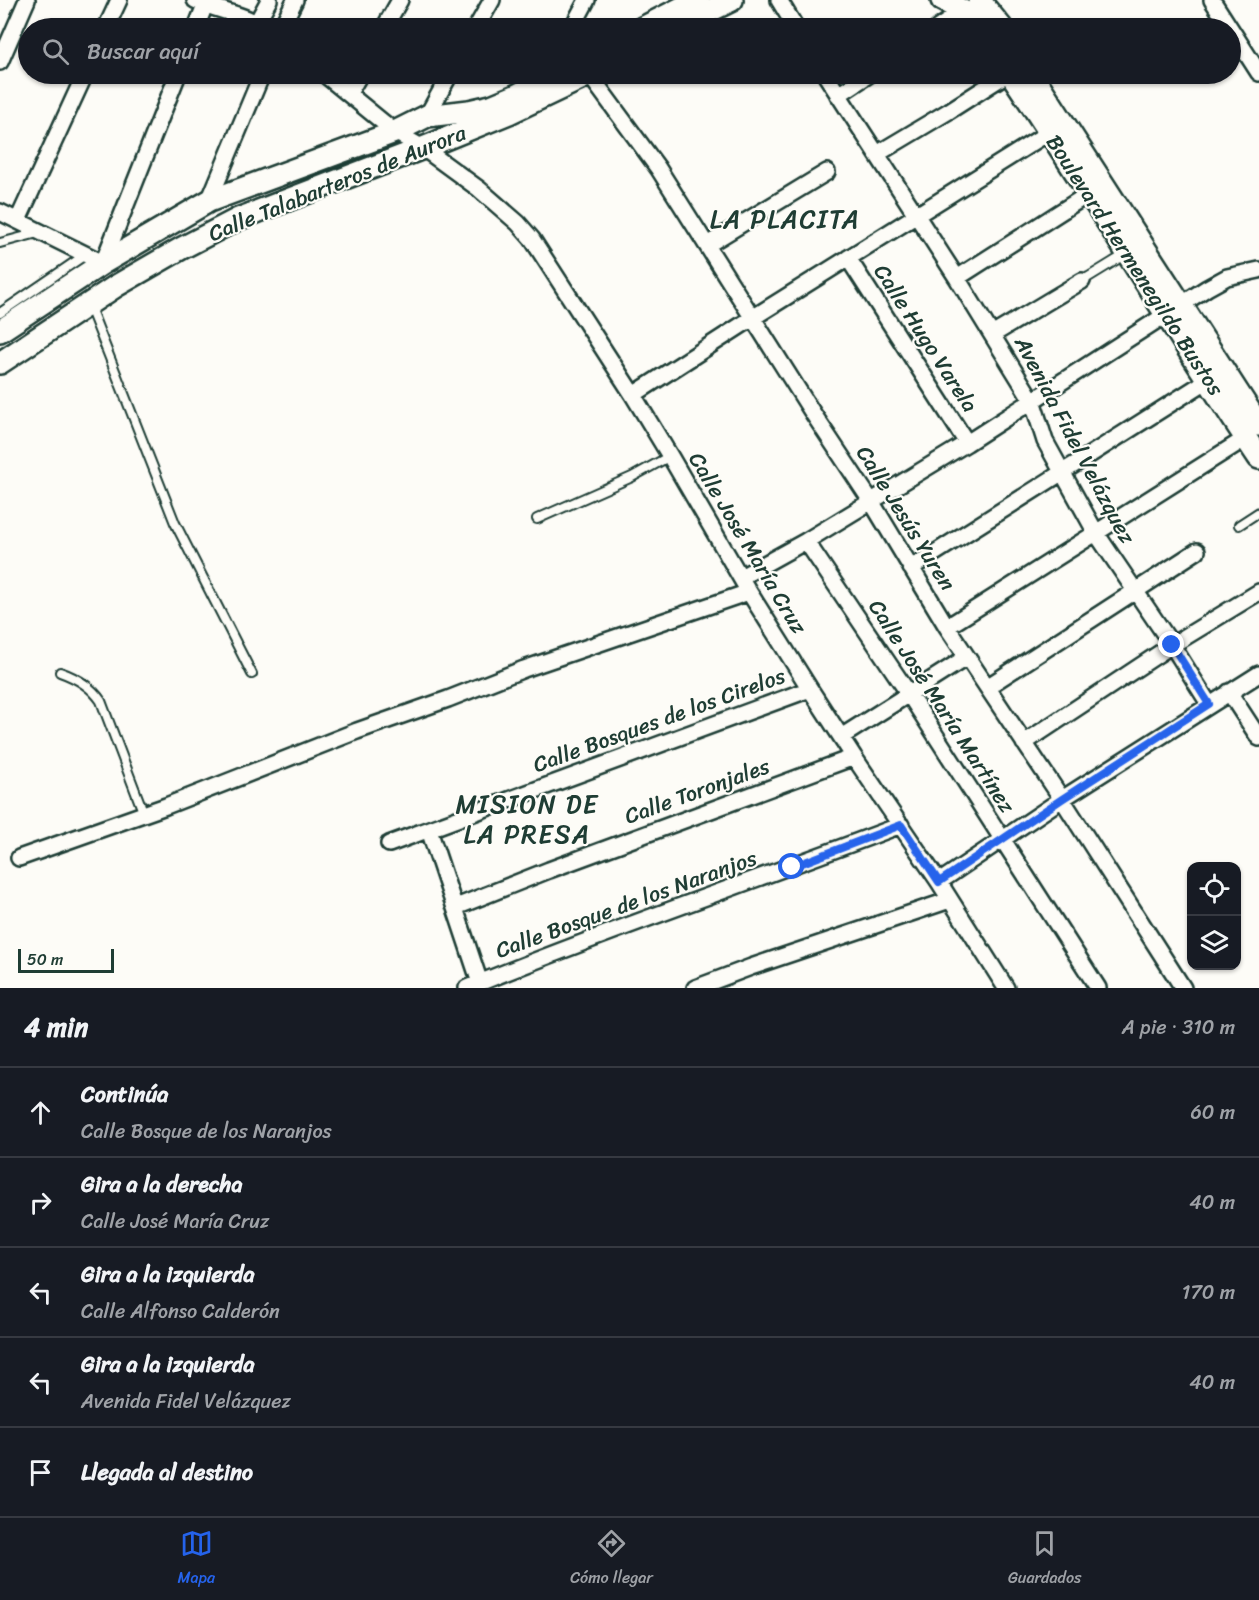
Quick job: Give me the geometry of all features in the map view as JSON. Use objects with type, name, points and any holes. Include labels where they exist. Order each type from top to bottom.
[{"type":"street","points":[[19,18],[27,0]]},
{"type":"street","points":[[111,18],[119,0]]},
{"type":"street","points":[[263,18],[268,0]]},
{"type":"street","points":[[286,18],[295,0]]},
{"type":"street","points":[[390,18],[400,0]]},
{"type":"street","points":[[482,18],[492,0]]},
{"type":"street","points":[[577,18],[587,0]]},
{"type":"street","points":[[675,14],[698,0]]},
{"type":"street","points":[[675,14],[732,0]]},
{"type":"street","points":[[779,0],[790,18]]},
{"type":"street","points":[[942,0],[971,6],[988,18]]},
{"type":"street","points":[[1212,0],[1224,18]]},
{"type":"street","points":[[198,18],[200,3],[240,18]]},
{"type":"street","points":[[953,18],[971,6]]},
{"type":"street","points":[[0,62],[18,21]]},
{"type":"street","points":[[1241,45],[1259,73]]},
{"type":"street","points":[[18,220],[80,84]]},
{"type":"street","points":[[95,259],[174,84]]},
{"type":"street","points":[[209,201],[258,84]]},
{"type":"street","name":"Calle José María Cruz","points":[[337,84],[395,132],[423,148],[479,189],[518,223],[532,239],[633,396],[749,592],[810,689],[939,882],[1006,988]]},
{"type":"street","points":[[349,93],[354,84]]},
{"type":"street","points":[[427,116],[445,84]]},
{"type":"street","name":"Calle Talabarteros de Aurora","points":[[0,331],[95,259],[209,201],[395,132],[427,116],[491,106],[536,84]]},
{"type":"street","name":"Calle Talabarteros de Aurora","points":[[0,363],[116,286],[238,219],[509,113],[569,84]]},
{"type":"street","name":"Calle Jesús Yuren","points":[[597,84],[658,168],[871,501],[947,627],[1062,799],[1183,988]]},
{"type":"street","name":"Avenida Fidel Velázquez","points":[[831,84],[957,278],[1032,400],[1045,441],[1096,533],[1209,704]]},
{"type":"street","points":[[838,95],[855,84]]},
{"type":"street","points":[[877,154],[993,84]]},
{"type":"street","name":"Boulevard Hermenegildo Bustos","points":[[1018,84],[1057,127],[1252,431],[1259,458]]},
{"type":"street","name":"Boulevard Hermenegildo Bustos","points":[[1037,84],[1090,193],[1128,254],[1174,310],[1208,380],[1252,431]]},
{"type":"street","points":[[633,396],[754,317],[1057,127]]},
{"type":"street","points":[[707,245],[827,172]]},
{"type":"street","points":[[957,278],[1090,193]]},
{"type":"street","points":[[0,212],[95,259],[116,286]]},
{"type":"street","name":"Calle Hugo Varela","points":[[848,258],[966,442]]},
{"type":"street","points":[[741,577],[871,501],[1227,277],[1259,270]]},
{"type":"street","points":[[992,335],[1082,281]]},
{"type":"street","points":[[911,568],[1208,380]]},
{"type":"street","points":[[947,627],[1252,431]]},
{"type":"street","name":"Calle José María Martínez","points":[[806,541],[909,694],[1098,988]]},
{"type":"street","points":[[987,687],[1197,551]]},
{"type":"street","points":[[18,858],[144,814],[524,669],[749,592]]},
{"type":"street","points":[[1024,742],[1172,645],[1259,592]]},
{"type":"street","points":[[841,737],[967,657]]},
{"type":"street","points":[[939,882],[1062,799],[1259,674]]},
{"type":"street","name":"Calle Bosques de los Cirelos","points":[[389,844],[810,689]]},
{"type":"street","points":[[1229,692],[1259,738]]},
{"type":"street","name":"Calle Toronjales","points":[[456,907],[657,829],[854,757]]},
{"type":"street","name":"Calle Bosque de los Naranjos","points":[[474,985],[672,908],[792,867],[901,825]]},
{"type":"street","points":[[429,830],[456,907],[474,985]]},
{"type":"street","points":[[695,988],[950,900]]},
{"type":"lane","points":[[0,243],[43,232]]},
{"type":"lane","points":[[1082,281],[1128,254]]},
{"type":"lane","points":[[0,313],[95,259]]},
{"type":"lane","points":[[89,303],[175,523],[252,674]]},
{"type":"lane","points":[[537,519],[632,477],[670,456]]},
{"type":"lane","points":[[1239,525],[1259,512]]},
{"type":"lane","points":[[60,672],[77,679],[96,693],[144,814]]},
{"type":"district","name":"LA PLACITA","points":[[785,219]]},
{"type":"district","name":"MISION DE LA PRESA","points":[[527,819]]},
{"type":"route","points":[[792,867],[901,825],[939,882],[1209,704],[1172,645]]}]
